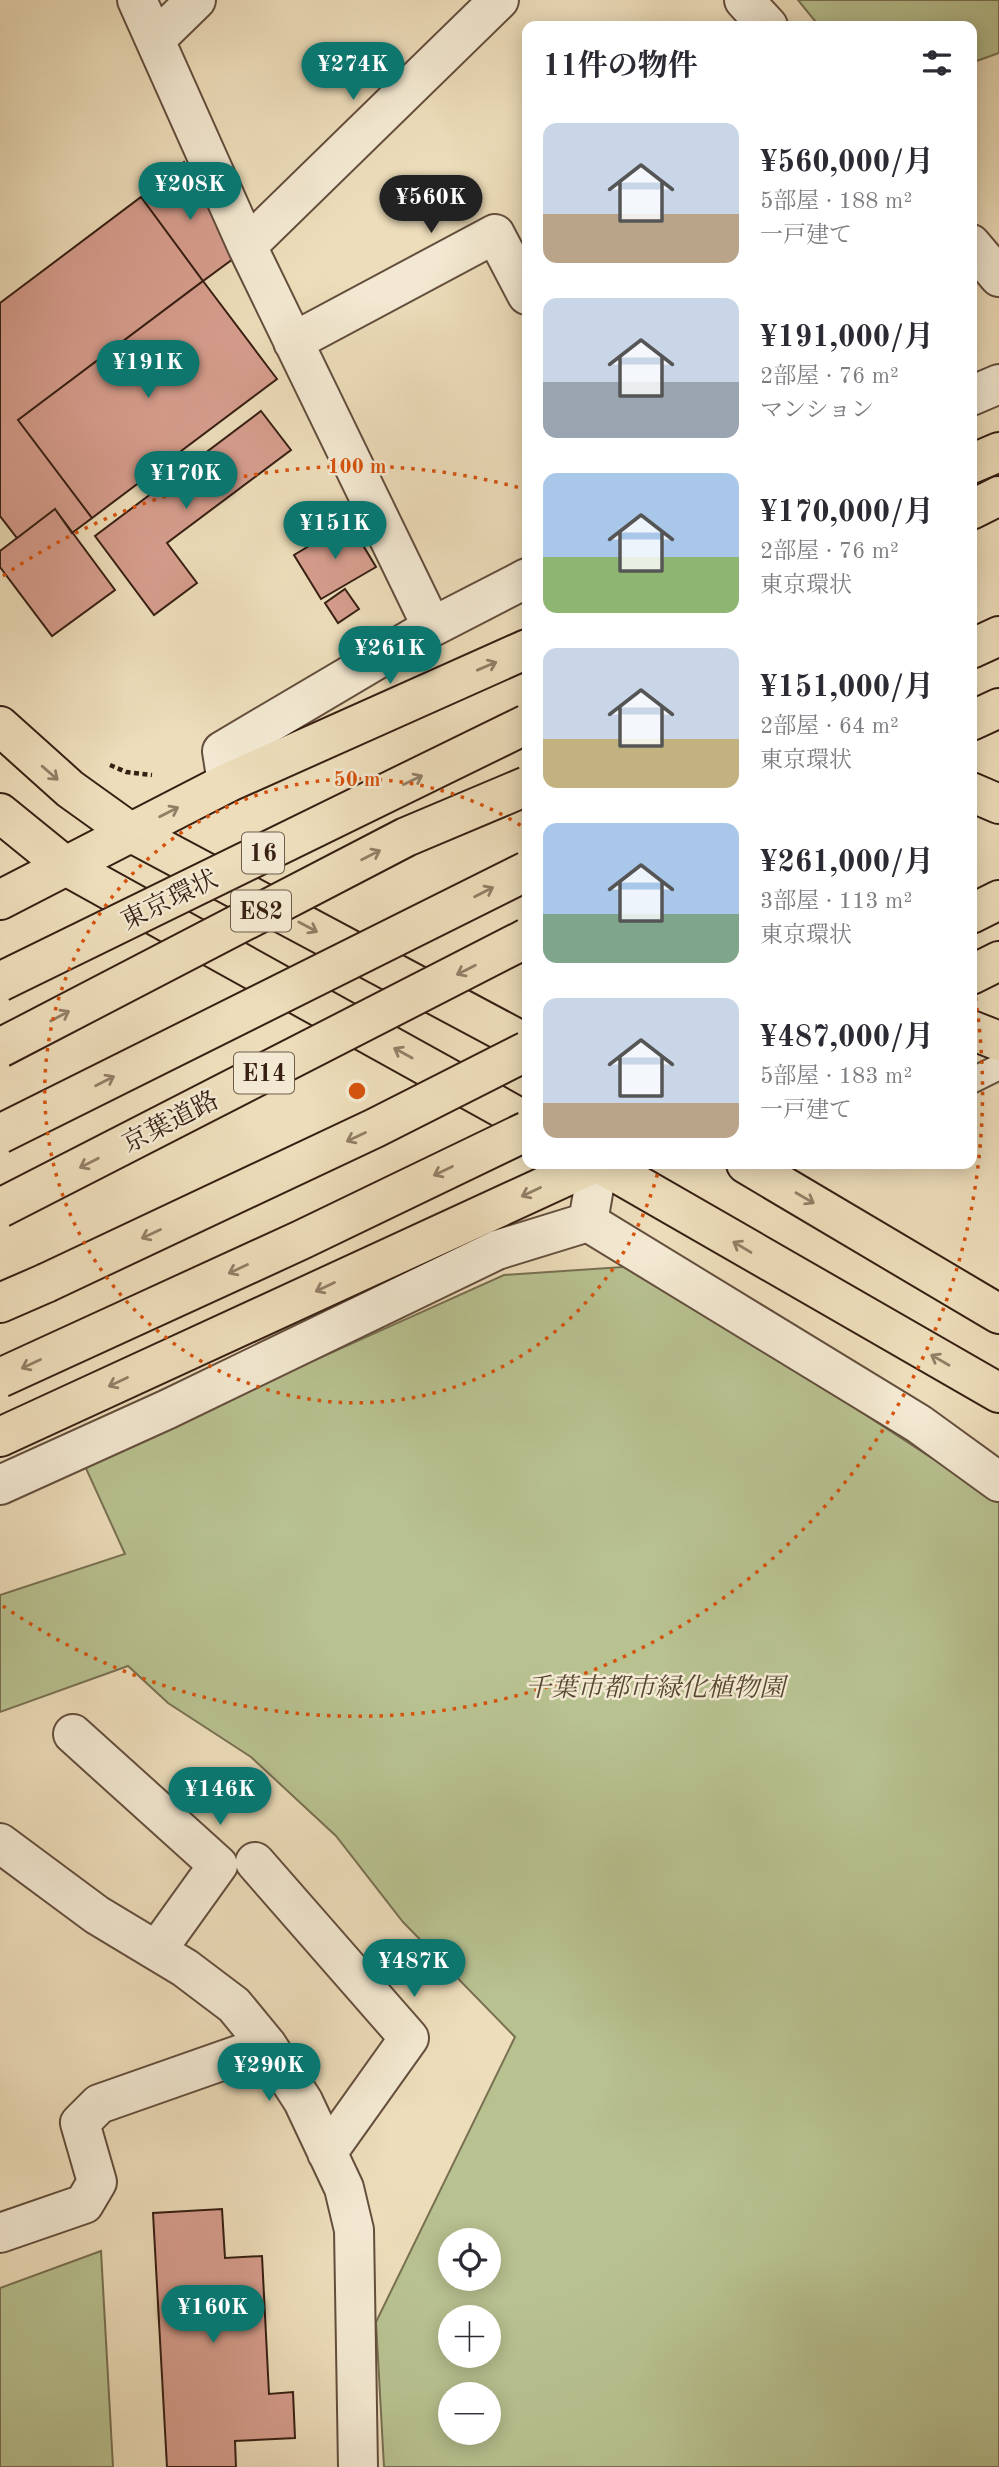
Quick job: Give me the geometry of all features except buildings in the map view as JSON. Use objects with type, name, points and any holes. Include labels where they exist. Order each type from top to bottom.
[{"type":"highway","points":[[977,461],[999,452]]},
{"type":"highway","points":[[977,507],[999,496]]},
{"type":"highway","points":[[977,646],[999,635]]},
{"type":"highway","points":[[0,900],[227,783],[522,651]]},
{"type":"highway","points":[[977,718],[999,708]]},
{"type":"highway","points":[[0,726],[69,789],[130,832],[522,1041]]},
{"type":"highway","name":"東京環状","points":[[0,982],[522,726]]},
{"type":"highway","name":"E82","points":[[0,1048],[406,837],[522,788]]},
{"type":"highway","points":[[977,795],[999,804]]},
{"type":"highway","points":[[0,813],[64,865],[522,1119]]},
{"type":"highway","name":"E14","points":[[0,1134],[522,873]]},
{"type":"highway","points":[[977,911],[999,900]]},
{"type":"highway","name":"京葉道路","points":[[0,1208],[522,941]]},
{"type":"highway","points":[[977,972],[999,961]]},
{"type":"highway","points":[[977,1032],[999,1041]]},
{"type":"highway","points":[[0,1303],[374,1128],[522,1054]]},
{"type":"highway","points":[[0,1378],[301,1240],[522,1133]]},
{"type":"highway","points":[[0,1437],[586,1169]]},
{"type":"highway","points":[[606,1169],[999,1393]]},
{"type":"highway","points":[[754,1169],[999,1314]]},
{"type":"street","points":[[137,0],[247,246],[432,627]]},
{"type":"street","points":[[156,39],[196,0]]},
{"type":"street","points":[[247,246],[499,0]]},
{"type":"street","points":[[744,0],[763,21]]},
{"type":"street","points":[[293,342],[495,234],[522,285]]},
{"type":"street","points":[[977,251],[999,277]]},
{"type":"street","points":[[977,393],[999,384]]},
{"type":"street","points":[[227,783],[222,751],[432,627],[522,581]]},
{"type":"street","points":[[588,1222],[596,1169]]},
{"type":"street","points":[[0,1485],[168,1409],[497,1250],[588,1222],[919,1424],[999,1482]]},
{"type":"street","points":[[73,1734],[218,1865],[157,1950]]},
{"type":"street","points":[[0,1843],[97,1915],[157,1950],[233,2006],[267,2045],[303,2101],[344,2188],[354,2230],[358,2467]]},
{"type":"street","points":[[255,1862],[409,2038],[327,2153]]},
{"type":"street","points":[[0,2233],[84,2204],[97,2182],[80,2123],[99,2104],[267,2045]]},
{"type":"lane","points":[[977,1078],[999,1067]]},
{"type":"green space","points":[[798,0],[999,0],[999,53],[977,61],[977,21],[815,21]]},
{"type":"green space","name":"千葉市都市緑化植物園","points":[[638,1266],[999,1502],[999,2467],[384,2467],[376,2322],[515,2037],[403,1922],[336,1836],[251,1757],[168,1703],[128,1666],[0,1712],[0,1595],[125,1554],[84,1464],[504,1275]]},
{"type":"green space","points":[[101,2251],[113,2467],[0,2467],[0,2288]]}]
